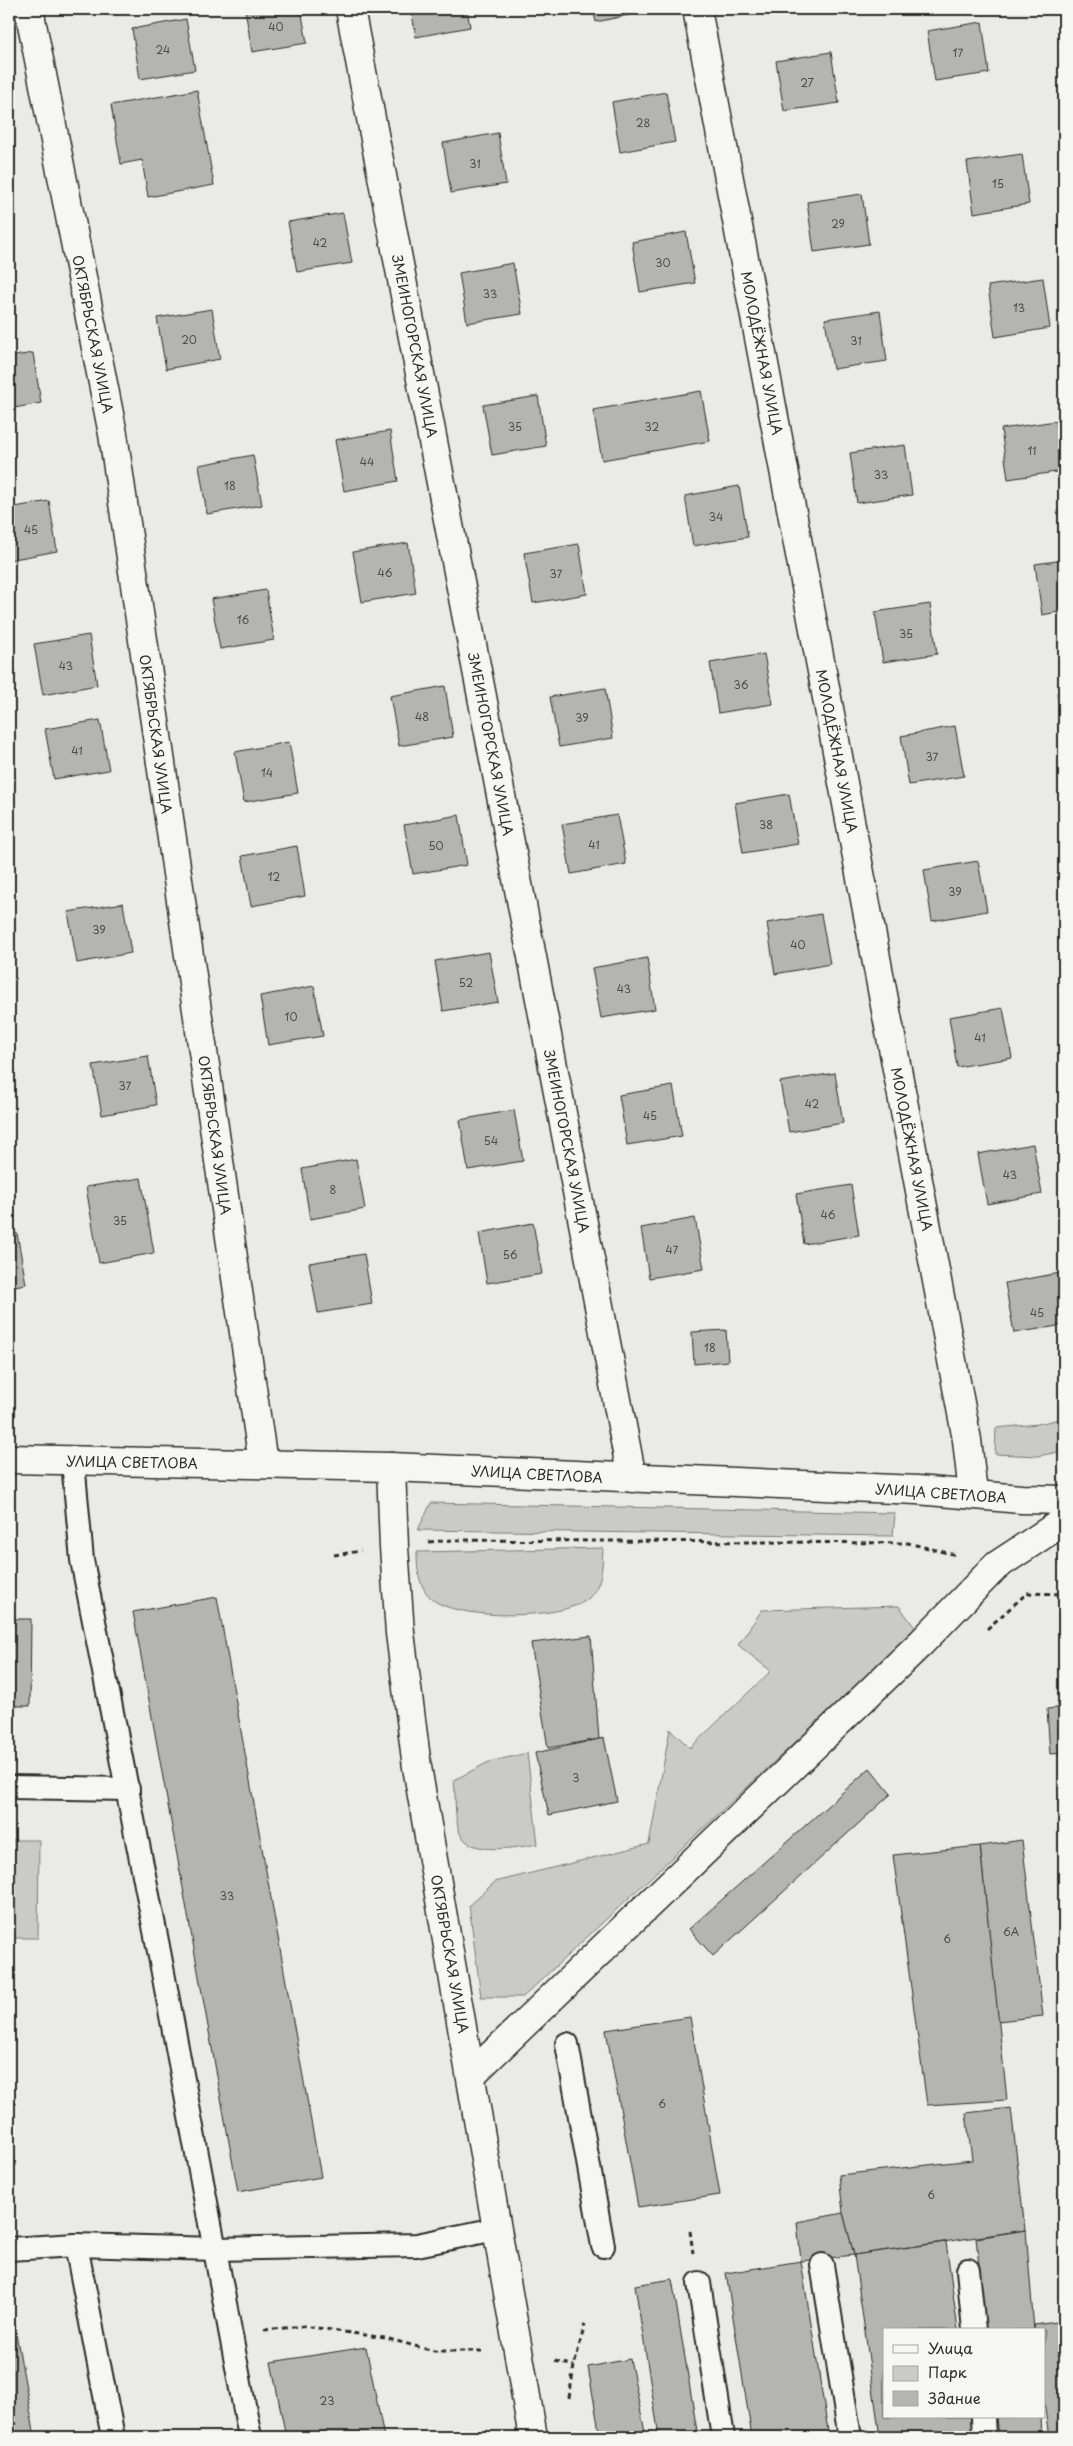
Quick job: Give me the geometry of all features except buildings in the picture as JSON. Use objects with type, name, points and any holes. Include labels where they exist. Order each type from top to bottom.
[{"type":"street","name":"ОКТЯБРЬСКАЯ УЛИЦА","points":[[29,9],[113,434],[262,1463]]},
{"type":"street","name":"ЗМЕИНОГОРСКАЯ УЛИЦА","points":[[350,9],[632,1478]]},
{"type":"street","name":"МОЛОДЁЖНАЯ УЛИЦА","points":[[697,9],[967,1440],[973,1494]]},
{"type":"street","name":"УЛИЦА СВЕТЛОВА","points":[[9,1459],[72,1462],[262,1463],[391,1467],[973,1494],[1022,1499],[1064,1500]]},
{"type":"street","name":"ОКТЯБРЬСКАЯ УЛИЦА","points":[[391,1467],[400,1633],[417,1767],[533,2437]]},
{"type":"street","points":[[471,2075],[921,1643],[996,1566],[1064,1521]]},
{"type":"lane","points":[[72,1462],[82,1560],[128,1789],[250,2437]]},
{"type":"lane","points":[[9,1787],[128,1789]]},
{"type":"lane","points":[[567,2044],[603,2246]]},
{"type":"lane","points":[[9,2249],[76,2245],[216,2249],[417,2245],[496,2229]]},
{"type":"lane","points":[[76,2245],[113,2437]]},
{"type":"lane","points":[[822,2265],[850,2437]]},
{"type":"lane","points":[[968,2270],[974,2328]]},
{"type":"lane","points":[[699,2283],[723,2437]]},
{"type":"lane","points":[[982,2418],[984,2437]]},
{"type":"path","points":[[334,1555],[452,1540],[908,1543],[996,1566]]},
{"type":"path","points":[[569,2398],[574,2366],[585,2324]]},
{"type":"path","points":[[231,2333],[304,2326],[385,2338],[434,2351],[518,2351]]},
{"type":"green space","points":[[1064,1418],[1064,1451],[1038,1456],[995,1454],[996,1428],[1038,1424]]},
{"type":"green space","points":[[431,1503],[895,1513],[893,1536],[418,1530]]},
{"type":"green space","points":[[603,1548],[599,1581],[589,1598],[577,1605],[558,1611],[535,1614],[485,1614],[443,1606],[431,1598],[423,1588],[418,1570],[417,1552]]},
{"type":"green space","points":[[899,1606],[916,1629],[523,1997],[481,1997],[469,1905],[495,1882],[649,1844],[670,1729],[690,1748],[771,1671],[738,1645],[762,1610]]},
{"type":"green space","points":[[527,1753],[538,1844],[494,1849],[472,1845],[464,1839],[459,1831],[456,1819],[454,1780],[489,1762]]},
{"type":"green space","points":[[9,1840],[39,1840],[38,1938],[9,1938]]}]
